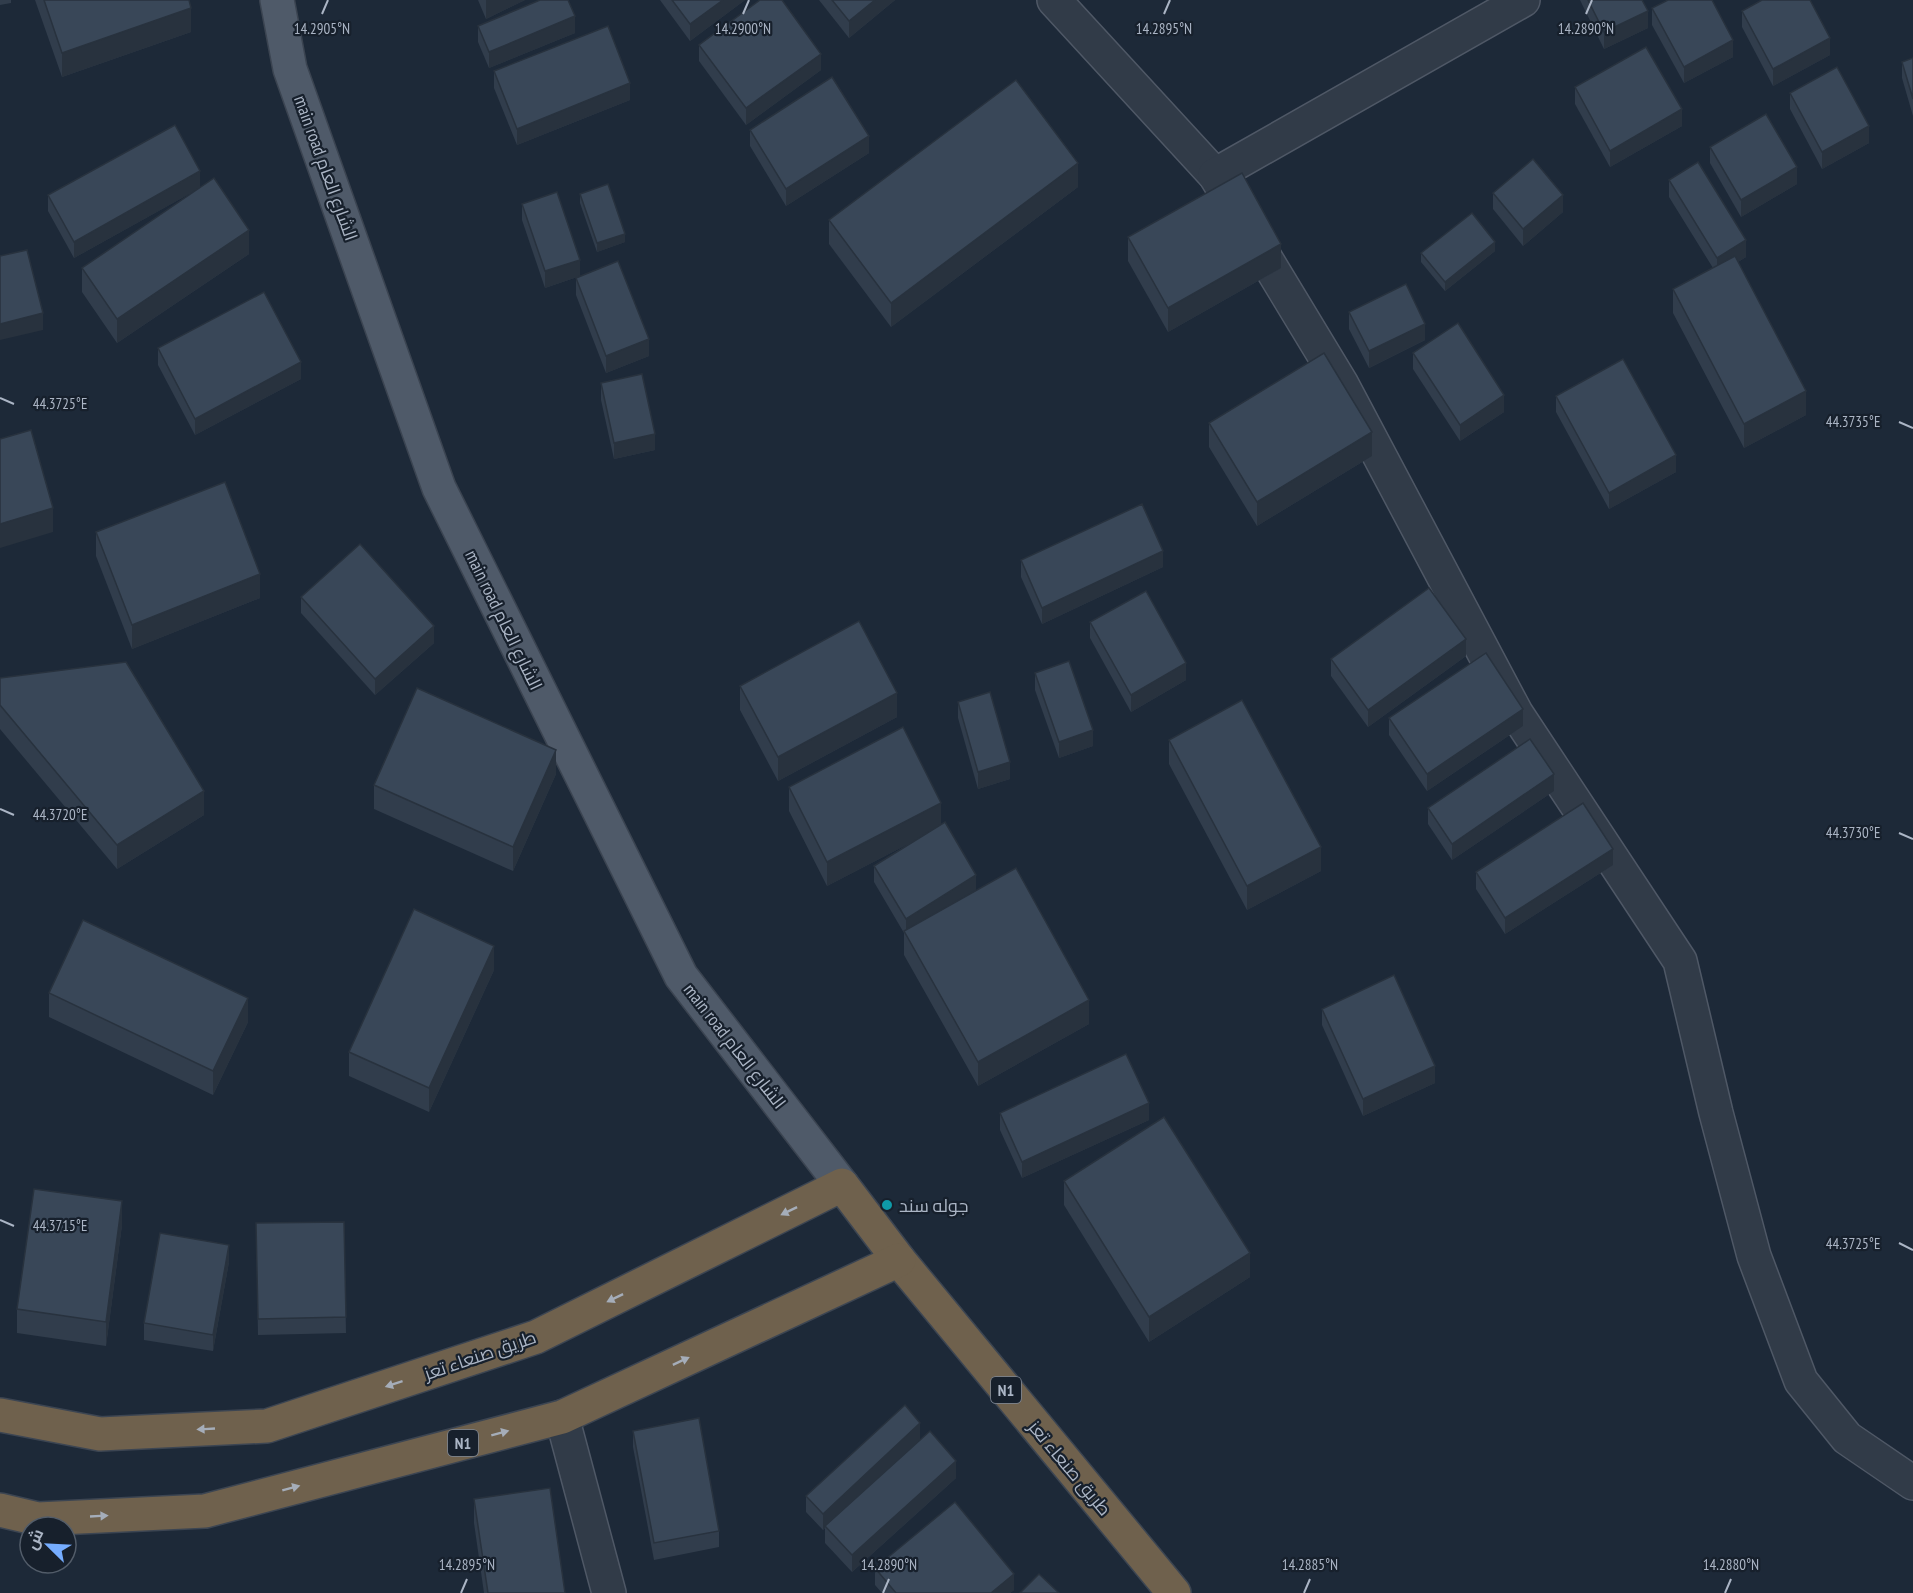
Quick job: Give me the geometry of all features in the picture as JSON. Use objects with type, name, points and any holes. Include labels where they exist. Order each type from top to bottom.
[{"type":"highway","name":"طريق صنعاء تعز","points":[[0,1415],[100,1434],[267,1426],[537,1337],[842,1185],[899,1260],[1173,1593]]},
{"type":"highway","name":"N1","points":[[0,1510],[38,1519],[205,1511],[562,1417],[899,1260]]},
{"type":"main road","name":"main road الشارع العام","points":[[277,0],[291,69],[439,488],[681,976],[842,1185]]},
{"type":"street","points":[[1054,0],[1215,174],[1341,384],[1516,713],[1680,961],[1716,1113],[1754,1256],[1801,1381],[1847,1438],[1913,1484]]},
{"type":"street","points":[[1215,174],[1523,0]]},
{"type":"street","points":[[562,1417],[609,1593]]},
{"type":"building","points":[[44,0],[189,0],[191,8],[62,53]]},
{"type":"building","points":[[540,0],[568,0],[575,16],[489,52],[478,26]]},
{"type":"building","points":[[672,0],[723,0],[690,24]]},
{"type":"building","points":[[760,0],[782,0],[821,54],[746,108],[699,45]]},
{"type":"building","points":[[832,0],[875,0],[849,21]]},
{"type":"building","points":[[1588,0],[1642,0],[1648,11],[1604,32]]},
{"type":"building","points":[[1668,0],[1712,0],[1733,40],[1684,67],[1652,8]]},
{"type":"building","points":[[1762,0],[1810,0],[1830,38],[1773,69],[1742,11]]},
{"type":"building","points":[[608,26],[630,83],[517,129],[494,71]]},
{"type":"building","points":[[1646,47],[1682,109],[1610,151],[1575,87]]},
{"type":"building","points":[[1913,58],[1913,99],[1902,62]]},
{"type":"building","points":[[1837,67],[1869,126],[1822,152],[1790,93]]},
{"type":"building","points":[[832,77],[869,136],[786,189],[750,130]]},
{"type":"building","points":[[1016,80],[1078,163],[891,303],[829,220]]},
{"type":"building","points":[[1766,114],[1797,167],[1741,200],[1710,147]]},
{"type":"building","points":[[175,125],[200,171],[74,242],[48,195]]},
{"type":"building","points":[[1533,159],[1563,195],[1523,229],[1493,193]]},
{"type":"building","points":[[1698,162],[1746,240],[1717,258],[1669,180]]},
{"type":"building","points":[[1242,173],[1281,244],[1168,308],[1128,237]]},
{"type":"building","points":[[214,178],[249,230],[117,319],[82,268]]},
{"type":"building","points":[[608,184],[625,234],[597,243],[580,194]]},
{"type":"building","points":[[557,192],[580,260],[545,271],[522,204]]},
{"type":"building","points":[[1472,213],[1495,242],[1445,282],[1421,253]]},
{"type":"building","points":[[27,250],[43,313],[0,324],[0,256]]},
{"type":"building","points":[[1735,256],[1806,391],[1744,424],[1673,289]]},
{"type":"building","points":[[618,261],[649,339],[606,356],[576,278]]},
{"type":"building","points":[[1406,284],[1425,324],[1369,351],[1349,312]]},
{"type":"building","points":[[264,292],[301,362],[195,419],[158,348]]},
{"type":"building","points":[[1458,323],[1504,395],[1460,425],[1413,353]]},
{"type":"building","points":[[1324,353],[1372,432],[1257,502],[1209,423]]},
{"type":"building","points":[[1623,359],[1676,455],[1609,493],[1556,396]]},
{"type":"building","points":[[642,374],[655,434],[614,443],[601,383]]},
{"type":"building","points":[[31,430],[53,508],[0,524],[0,439]]},
{"type":"building","points":[[225,482],[260,574],[132,625],[96,532]]},
{"type":"building","points":[[1142,504],[1163,551],[1042,608],[1021,560]]},
{"type":"building","points":[[360,544],[434,626],[375,679],[301,597]]},
{"type":"building","points":[[1429,588],[1466,639],[1368,710],[1331,659]]},
{"type":"building","points":[[1146,591],[1186,663],[1131,695],[1090,622]]},
{"type":"building","points":[[859,621],[897,693],[778,757],[740,686]]},
{"type":"building","points":[[1486,653],[1523,709],[1427,774],[1389,718]]},
{"type":"building","points":[[1069,661],[1093,730],[1059,742],[1035,673]]},
{"type":"building","points":[[126,662],[204,791],[117,845],[0,705],[0,678]]},
{"type":"building","points":[[417,688],[556,750],[513,847],[374,785]]},
{"type":"building","points":[[990,692],[1010,762],[978,772],[958,702]]},
{"type":"building","points":[[1242,700],[1321,847],[1247,886],[1169,740]]},
{"type":"building","points":[[903,727],[941,803],[827,862],[789,787]]},
{"type":"building","points":[[1530,739],[1554,774],[1452,844],[1428,808]]},
{"type":"building","points":[[1583,803],[1613,849],[1505,918],[1476,872]]},
{"type":"building","points":[[945,822],[976,875],[906,919],[874,866]]},
{"type":"building","points":[[1016,868],[1089,1000],[978,1062],[904,931]]},
{"type":"building","points":[[414,909],[494,946],[429,1088],[349,1052]]},
{"type":"building","points":[[83,920],[248,998],[213,1071],[49,993]]},
{"type":"building","points":[[1394,975],[1435,1066],[1363,1099],[1322,1009]]},
{"type":"building","points":[[1126,1054],[1149,1103],[1022,1162],[1000,1113]]},
{"type":"building","points":[[1164,1117],[1250,1253],[1149,1317],[1064,1181]]},
{"type":"building","points":[[34,1189],[122,1201],[106,1322],[17,1309]]},
{"type":"building","points":[[344,1222],[346,1317],[258,1319],[256,1223]]},
{"type":"building","points":[[160,1233],[229,1245],[213,1335],[144,1323]]},
{"type":"building","points":[[905,1405],[920,1423],[823,1514],[806,1496]]},
{"type":"building","points":[[699,1418],[719,1531],[654,1543],[633,1431]]},
{"type":"building","points":[[930,1431],[956,1461],[852,1555],[825,1526]]},
{"type":"building","points":[[550,1488],[565,1593],[488,1593],[474,1499]]},
{"type":"building","points":[[955,1502],[1014,1574],[991,1593],[896,1593],[875,1568]]},
{"type":"building","points":[[1039,1574],[1059,1593],[1020,1593]]},
{"type":"place","name":"جوله سند","points":[[887,1205]]}]
